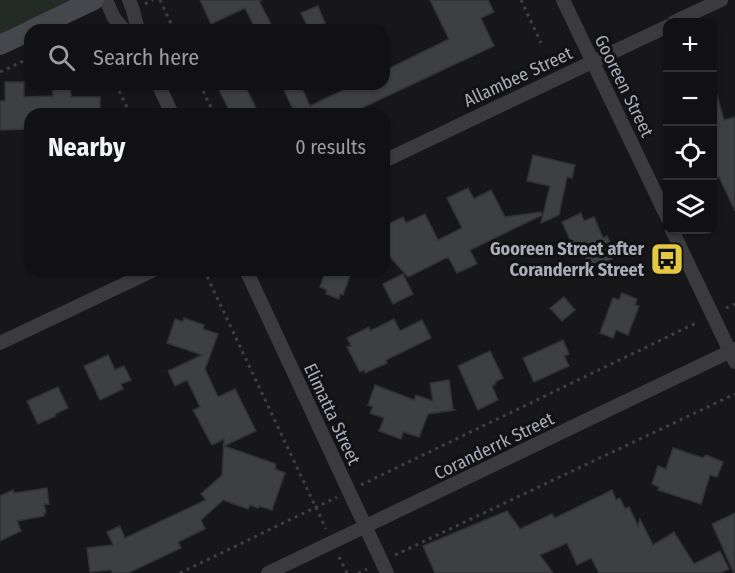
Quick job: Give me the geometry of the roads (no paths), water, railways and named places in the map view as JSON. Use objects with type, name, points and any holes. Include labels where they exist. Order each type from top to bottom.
[{"type":"main road","points":[[44,24],[94,0]]},
{"type":"main road","points":[[0,45],[24,33]]},
{"type":"street","points":[[106,0],[119,24]]},
{"type":"street","points":[[129,0],[137,24]]},
{"type":"street","name":"Gooreen Street","points":[[563,0],[663,209]]},
{"type":"street","points":[[683,18],[721,0]]},
{"type":"street","name":"Allambee Street","points":[[390,157],[663,28]]},
{"type":"street","points":[[161,90],[169,108]]},
{"type":"street","points":[[674,234],[733,354]]},
{"type":"street","points":[[0,343],[141,276]]},
{"type":"street","name":"Elimatta Street","points":[[249,276],[384,567]]},
{"type":"street","name":"Coranderrk Street","points":[[268,573],[733,354]]},
{"type":"place","name":"Gooreen Street after Coranderrk Street","points":[[667,259]]}]
